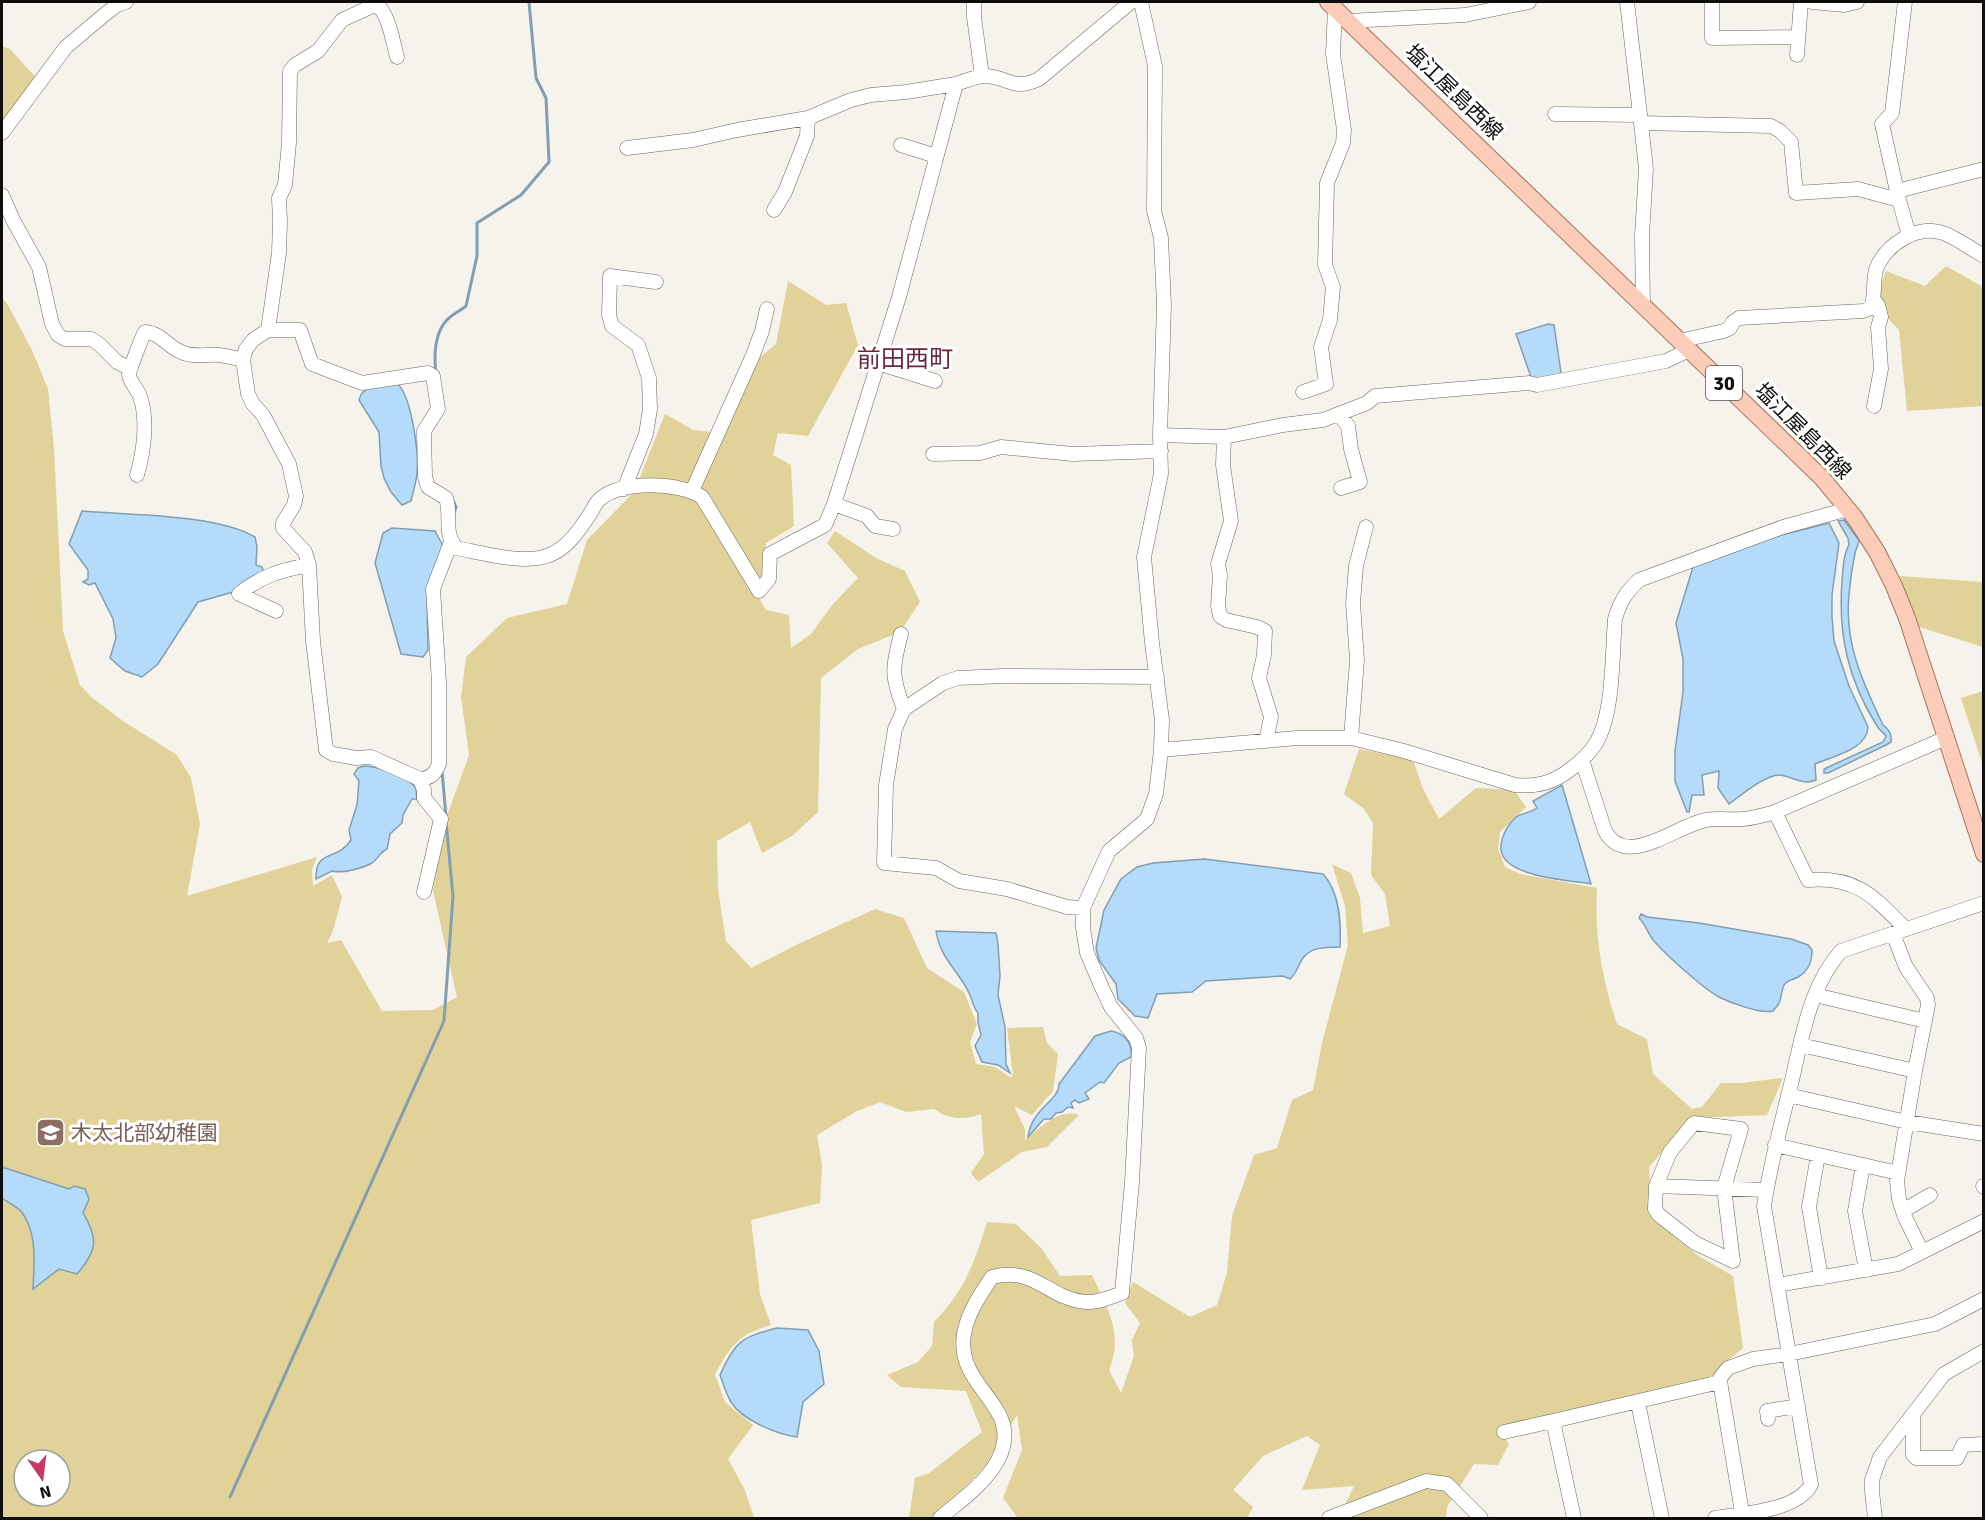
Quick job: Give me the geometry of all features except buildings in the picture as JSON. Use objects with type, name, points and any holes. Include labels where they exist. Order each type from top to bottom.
[{"type":"main road","name":"塩江屋島西線","points":[[1331,5],[1822,478],[1848,509],[1878,552],[1907,618],[1983,854]]},
{"type":"street","points":[[2,133],[66,48],[117,5],[126,2]]},
{"type":"street","points":[[974,2],[982,76]]},
{"type":"street","points":[[627,147],[693,140],[808,118],[851,100],[871,95],[956,84],[982,76],[996,78],[1014,85],[1029,84],[1039,79],[1131,2]]},
{"type":"street","points":[[940,1518],[986,1478],[1002,1450],[1005,1431],[1001,1416],[970,1373],[964,1348],[969,1314],[992,1277],[1014,1273],[1035,1280],[1066,1297],[1085,1302],[1100,1301],[1122,1293],[1132,1182],[1138,1048],[1132,1032],[1111,1007],[1087,953],[1083,908],[1109,851],[1147,819],[1156,794],[1161,750],[1162,720],[1144,557],[1161,474],[1164,305],[1161,238],[1154,211],[1155,66],[1141,2]]},
{"type":"street","points":[[1348,21],[1465,15],[1529,2]]},
{"type":"street","points":[[1627,2],[1646,169],[1642,236],[1643,306]]},
{"type":"street","points":[[1712,2],[1712,38],[1798,37]]},
{"type":"street","points":[[1797,55],[1800,2]]},
{"type":"street","points":[[1812,2],[1844,5],[1857,2]]},
{"type":"street","points":[[1905,2],[1892,113],[1882,124],[1909,236]]},
{"type":"street","points":[[268,330],[279,253],[279,198],[285,185],[289,143],[290,71],[295,65],[318,51],[342,20],[377,3],[388,22],[397,57]]},
{"type":"street","points":[[1303,392],[1326,384],[1321,347],[1330,320],[1333,287],[1325,265],[1327,183],[1343,143],[1344,130],[1333,54],[1331,5]]},
{"type":"street","points":[[449,535],[456,548],[519,558],[551,555],[566,546],[600,499],[632,486],[692,490],[702,497],[759,591],[769,579],[770,554],[825,525],[834,504],[899,297],[956,84]]},
{"type":"street","points":[[1555,114],[1771,126],[1787,136],[1791,142],[1796,193],[1858,189],[1898,196],[1983,169]]},
{"type":"street","points":[[774,210],[785,192],[807,136],[808,118]]},
{"type":"street","points":[[901,145],[936,156]]},
{"type":"street","points":[[2,195],[39,267],[52,324],[58,334],[65,339],[91,339],[117,362],[129,368]]},
{"type":"street","points":[[1160,435],[1224,437],[1283,425],[1323,420],[1367,403],[1375,396],[1529,383],[1537,385],[1666,361],[1684,345],[1724,331],[1739,318],[1863,311],[1870,308],[1874,300],[1877,267],[1889,249],[1909,236],[1923,231],[1942,232],[1983,256]]},
{"type":"street","points":[[624,489],[646,434],[650,408],[649,378],[638,345],[612,326],[609,315],[610,276],[656,282]]},
{"type":"street","points":[[1874,300],[1881,317],[1878,327],[1881,369],[1874,406]]},
{"type":"street","points":[[692,490],[753,355],[767,309]]},
{"type":"street","points":[[268,330],[300,330],[312,364],[362,383],[428,373],[433,376],[438,410],[424,431],[425,477],[428,487],[446,498],[450,509],[449,535],[433,589],[439,682],[439,764],[428,779],[420,779],[371,756],[356,758],[333,754],[326,750],[313,641],[309,565],[305,552],[283,528],[283,523],[294,505],[296,496],[289,464],[263,415],[248,394],[243,360],[246,349],[253,340],[268,330]]},
{"type":"street","points":[[137,475],[142,457],[144,417],[139,393],[132,383],[129,368],[137,353],[141,336],[145,332],[153,332],[187,355],[220,355],[243,360]]},
{"type":"street","points":[[878,363],[935,381]]},
{"type":"street","points":[[1339,414],[1348,426],[1351,449],[1360,483],[1341,488]]},
{"type":"street","points":[[1224,437],[1223,465],[1231,522],[1218,564],[1218,606],[1220,616],[1226,620],[1265,631],[1264,655],[1259,678],[1271,717],[1266,741]]},
{"type":"street","points":[[933,453],[980,453],[1001,447],[1073,454],[1161,451]]},
{"type":"street","points":[[834,504],[867,516],[875,526],[893,530]]},
{"type":"street","points":[[1161,750],[1297,738],[1351,738],[1404,751],[1515,785],[1531,787],[1547,784],[1561,777],[1582,760],[1596,742],[1607,716],[1615,619],[1619,605],[1639,580],[1783,527],[1848,509]]},
{"type":"street","points":[[1351,738],[1357,660],[1353,603],[1356,566],[1366,527]]},
{"type":"street","points":[[276,611],[239,594],[252,584],[283,569],[309,565]]},
{"type":"street","points":[[901,634],[893,674],[904,709]]},
{"type":"street","points":[[1083,908],[1066,907],[1007,889],[959,881],[936,868],[884,863],[886,785],[895,729],[904,709],[943,683],[958,678],[1157,677]]},
{"type":"street","points":[[1582,760],[1610,840],[1615,845],[1638,846],[1699,821],[1747,819],[1775,812],[1946,738]]},
{"type":"street","points":[[420,779],[424,798],[441,819],[424,892]]},
{"type":"street","points":[[1775,812],[1808,880],[1836,880],[1865,891],[1900,932],[1906,968],[1926,998],[1928,1005],[1898,1173],[1899,1200],[1922,1252]]},
{"type":"street","points":[[1717,1518],[1743,1516],[1780,1507],[1807,1492],[1811,1485],[1764,1206],[1775,1145],[1801,1045],[1815,995],[1827,967],[1841,951],[1983,903]]},
{"type":"street","points":[[1815,995],[1925,1021]]},
{"type":"street","points":[[1801,1045],[1915,1071]]},
{"type":"street","points":[[1788,1095],[1907,1122],[1983,1134]]},
{"type":"street","points":[[1694,1123],[1741,1129],[1724,1188],[1733,1261],[1695,1243],[1659,1215],[1655,1209],[1656,1186],[1670,1152],[1694,1123]]},
{"type":"street","points":[[1775,1145],[1898,1173]]},
{"type":"street","points":[[1818,1155],[1809,1207],[1821,1278]]},
{"type":"street","points":[[1863,1165],[1855,1211],[1866,1270]]},
{"type":"street","points":[[1656,1186],[1766,1190]]},
{"type":"street","points":[[1903,1210],[1930,1195]]},
{"type":"street","points":[[1777,1285],[1898,1264],[1983,1221]]},
{"type":"street","points":[[1743,1516],[1720,1382],[1720,1378],[1728,1368],[1753,1359],[1789,1354],[1935,1324],[1983,1299]]},
{"type":"street","points":[[1875,1518],[1872,1491],[1875,1469],[1880,1457],[1944,1374],[1983,1351]]},
{"type":"street","points":[[1504,1432],[1638,1403],[1720,1382]]},
{"type":"street","points":[[1638,1403],[1662,1518]]},
{"type":"street","points":[[1768,1419],[1767,1411],[1798,1406]]},
{"type":"street","points":[[1913,1414],[1913,1455],[1916,1458],[1957,1458],[1964,1445],[1983,1444]]},
{"type":"street","points":[[1553,1421],[1574,1518]]},
{"type":"street","points":[[1329,1518],[1426,1481],[1447,1484],[1481,1518]]},
{"type":"shaded area","points":[[2,46],[10,49],[38,80],[2,129]]},
{"type":"shaded area","points":[[1946,266],[1983,287],[1983,406],[1907,411],[1899,330],[1874,304],[1886,271],[1925,286]]},
{"type":"shaded area","points":[[788,281],[826,305],[846,303],[858,345],[808,436],[778,433],[773,455],[791,465],[794,526],[766,543],[765,575],[758,596],[766,610],[789,615],[791,648],[811,634],[833,604],[858,578],[827,543],[835,531],[876,558],[905,571],[920,602],[900,632],[858,649],[821,678],[818,812],[792,836],[762,853],[750,822],[717,841],[718,889],[726,941],[751,968],[875,909],[904,918],[927,968],[964,992],[977,1024],[970,1042],[976,1064],[995,1067],[1010,1077],[1013,1076],[1007,1028],[1043,1027],[1047,1043],[1058,1054],[1053,1091],[1032,1115],[1014,1106],[1025,1129],[1025,1140],[1050,1120],[1064,1114],[1079,1115],[1047,1147],[1022,1152],[978,1182],[971,1173],[984,1154],[981,1114],[957,1118],[934,1109],[906,1112],[880,1102],[857,1111],[817,1135],[822,1166],[820,1203],[751,1220],[760,1294],[771,1325],[737,1342],[715,1374],[725,1402],[753,1425],[728,1459],[745,1490],[754,1518],[2,1518],[2,298],[32,350],[48,389],[54,449],[63,631],[80,685],[90,696],[123,721],[177,755],[191,778],[200,824],[187,896],[317,857],[312,870],[313,886],[332,875],[342,897],[333,931],[327,943],[341,940],[382,1011],[433,1010],[457,997],[433,891],[444,824],[469,755],[461,697],[466,657],[507,618],[567,604],[587,540],[634,492],[665,414],[693,430],[723,433],[753,363],[776,344]]},
{"type":"shaded area","points":[[1900,576],[1983,582],[1983,647],[1916,626]]},
{"type":"shaded area","points":[[1984,691],[1983,766],[1961,698]]},
{"type":"shaded area","points":[[1359,749],[1413,760],[1423,789],[1439,819],[1476,788],[1514,790],[1526,807],[1500,832],[1498,849],[1505,867],[1520,874],[1597,888],[1600,957],[1617,1024],[1647,1039],[1653,1074],[1692,1109],[1702,1107],[1721,1083],[1783,1078],[1767,1115],[1692,1118],[1649,1167],[1652,1219],[1697,1255],[1733,1276],[1743,1348],[1724,1364],[1716,1379],[1497,1428],[1509,1444],[1498,1465],[1474,1464],[1447,1507],[1446,1518],[1339,1518],[1354,1486],[1302,1490],[1320,1445],[1307,1436],[1263,1456],[1233,1490],[1253,1507],[1247,1518],[1018,1518],[1003,1498],[1022,1450],[1017,1415],[985,1466],[962,1491],[930,1518],[909,1518],[915,1478],[929,1473],[982,1432],[966,1391],[901,1387],[887,1375],[918,1362],[932,1346],[934,1322],[954,1299],[967,1276],[987,1222],[1016,1224],[1042,1249],[1060,1276],[1092,1275],[1112,1321],[1115,1344],[1109,1370],[1121,1393],[1134,1356],[1132,1340],[1140,1323],[1125,1303],[1133,1282],[1190,1317],[1217,1305],[1227,1273],[1232,1216],[1254,1155],[1277,1148],[1292,1100],[1313,1090],[1322,1043],[1348,945],[1345,906],[1332,864],[1351,873],[1360,898],[1363,933],[1390,926],[1385,894],[1371,875],[1373,823],[1364,809],[1344,794]]},
{"type":"water","points":[[1548,324],[1554,325],[1561,373],[1560,376],[1532,380],[1516,334]]},
{"type":"water","points":[[398,384],[403,391],[411,414],[416,440],[417,465],[417,477],[411,501],[402,505],[391,492],[384,478],[379,432],[359,400],[369,388]]},
{"type":"water","points":[[82,511],[171,517],[238,529],[255,537],[256,565],[262,567],[264,573],[233,592],[198,602],[158,664],[142,677],[125,671],[110,658],[116,638],[113,619],[95,583],[89,585],[83,582],[88,579],[88,570],[69,544]]},
{"type":"water","points":[[1844,520],[1859,540],[1855,551],[1849,595],[1849,630],[1852,646],[1869,694],[1883,725],[1890,732],[1891,742],[1824,773],[1824,769],[1883,742],[1886,736],[1867,709],[1847,656],[1841,601],[1844,562],[1849,545],[1848,538],[1838,521]]},
{"type":"water","points":[[1829,523],[1839,543],[1832,595],[1834,641],[1849,686],[1868,727],[1866,735],[1856,747],[1815,764],[1816,780],[1807,782],[1779,775],[1773,776],[1753,786],[1729,804],[1718,788],[1719,771],[1702,775],[1704,795],[1692,795],[1689,812],[1687,812],[1675,781],[1675,751],[1683,692],[1683,659],[1676,623],[1693,567],[1781,535]]},
{"type":"water","points":[[392,528],[435,531],[443,546],[427,588],[428,650],[423,657],[401,654],[375,563],[383,533]]},
{"type":"water","points":[[364,766],[401,776],[416,789],[417,799],[412,799],[403,815],[402,823],[390,834],[387,849],[374,861],[353,870],[332,871],[316,879],[319,863],[345,847],[351,840],[349,830],[357,805],[359,781],[354,774],[358,768]]},
{"type":"water","points":[[1562,785],[1591,884],[1536,875],[1510,864],[1503,856],[1501,845],[1510,823],[1516,817],[1537,808],[1533,801]]},
{"type":"water","points":[[1204,859],[1323,874],[1329,881],[1336,899],[1340,918],[1340,947],[1311,951],[1303,958],[1290,979],[1283,976],[1206,981],[1192,992],[1157,994],[1148,1018],[1135,1016],[1118,999],[1116,984],[1099,960],[1096,948],[1104,910],[1121,879],[1137,867],[1153,863]]},
{"type":"water","points":[[1641,914],[1647,917],[1699,923],[1791,939],[1808,945],[1812,950],[1810,962],[1804,973],[1785,983],[1780,1001],[1773,1011],[1767,1012],[1746,1007],[1719,997],[1685,971],[1654,941],[1639,918]]},
{"type":"water","points":[[936,931],[996,933],[1000,976],[998,995],[1005,1027],[1006,1064],[1010,1073],[998,1065],[982,1062],[975,1046],[981,1035],[978,1013],[966,986],[946,958]]},
{"type":"water","points":[[1111,1031],[1127,1040],[1131,1047],[1131,1057],[1119,1063],[1104,1083],[1100,1082],[1085,1093],[1089,1099],[1079,1103],[1075,1100],[1071,1103],[1073,1108],[1068,1107],[1056,1113],[1051,1119],[1044,1119],[1028,1137],[1034,1119],[1055,1095],[1059,1084],[1095,1036]]},
{"type":"water","points":[[2,1167],[69,1189],[74,1186],[85,1189],[89,1199],[83,1213],[92,1230],[94,1245],[89,1258],[77,1274],[59,1269],[33,1289],[33,1239],[21,1211],[2,1198]]},
{"type":"water","points":[[777,1328],[808,1330],[819,1351],[824,1384],[803,1402],[797,1437],[779,1433],[743,1415],[731,1402],[720,1375],[730,1355],[741,1342],[755,1334]]},
{"type":"waterway","points":[[436,374],[435,353],[439,333],[448,319],[466,306],[477,256],[477,223],[521,195],[549,162],[546,98],[536,78],[529,2]]},
{"type":"waterway","points":[[453,500],[456,507],[454,514]]},
{"type":"waterway","points":[[442,771],[446,816]]},
{"type":"waterway","points":[[230,1497],[444,1021],[453,896],[446,822]]},
{"type":"place","name":"木太北部幼稚園","points":[[50,1133]]},
{"type":"district","name":"前田西町","points":[[905,359]]}]
